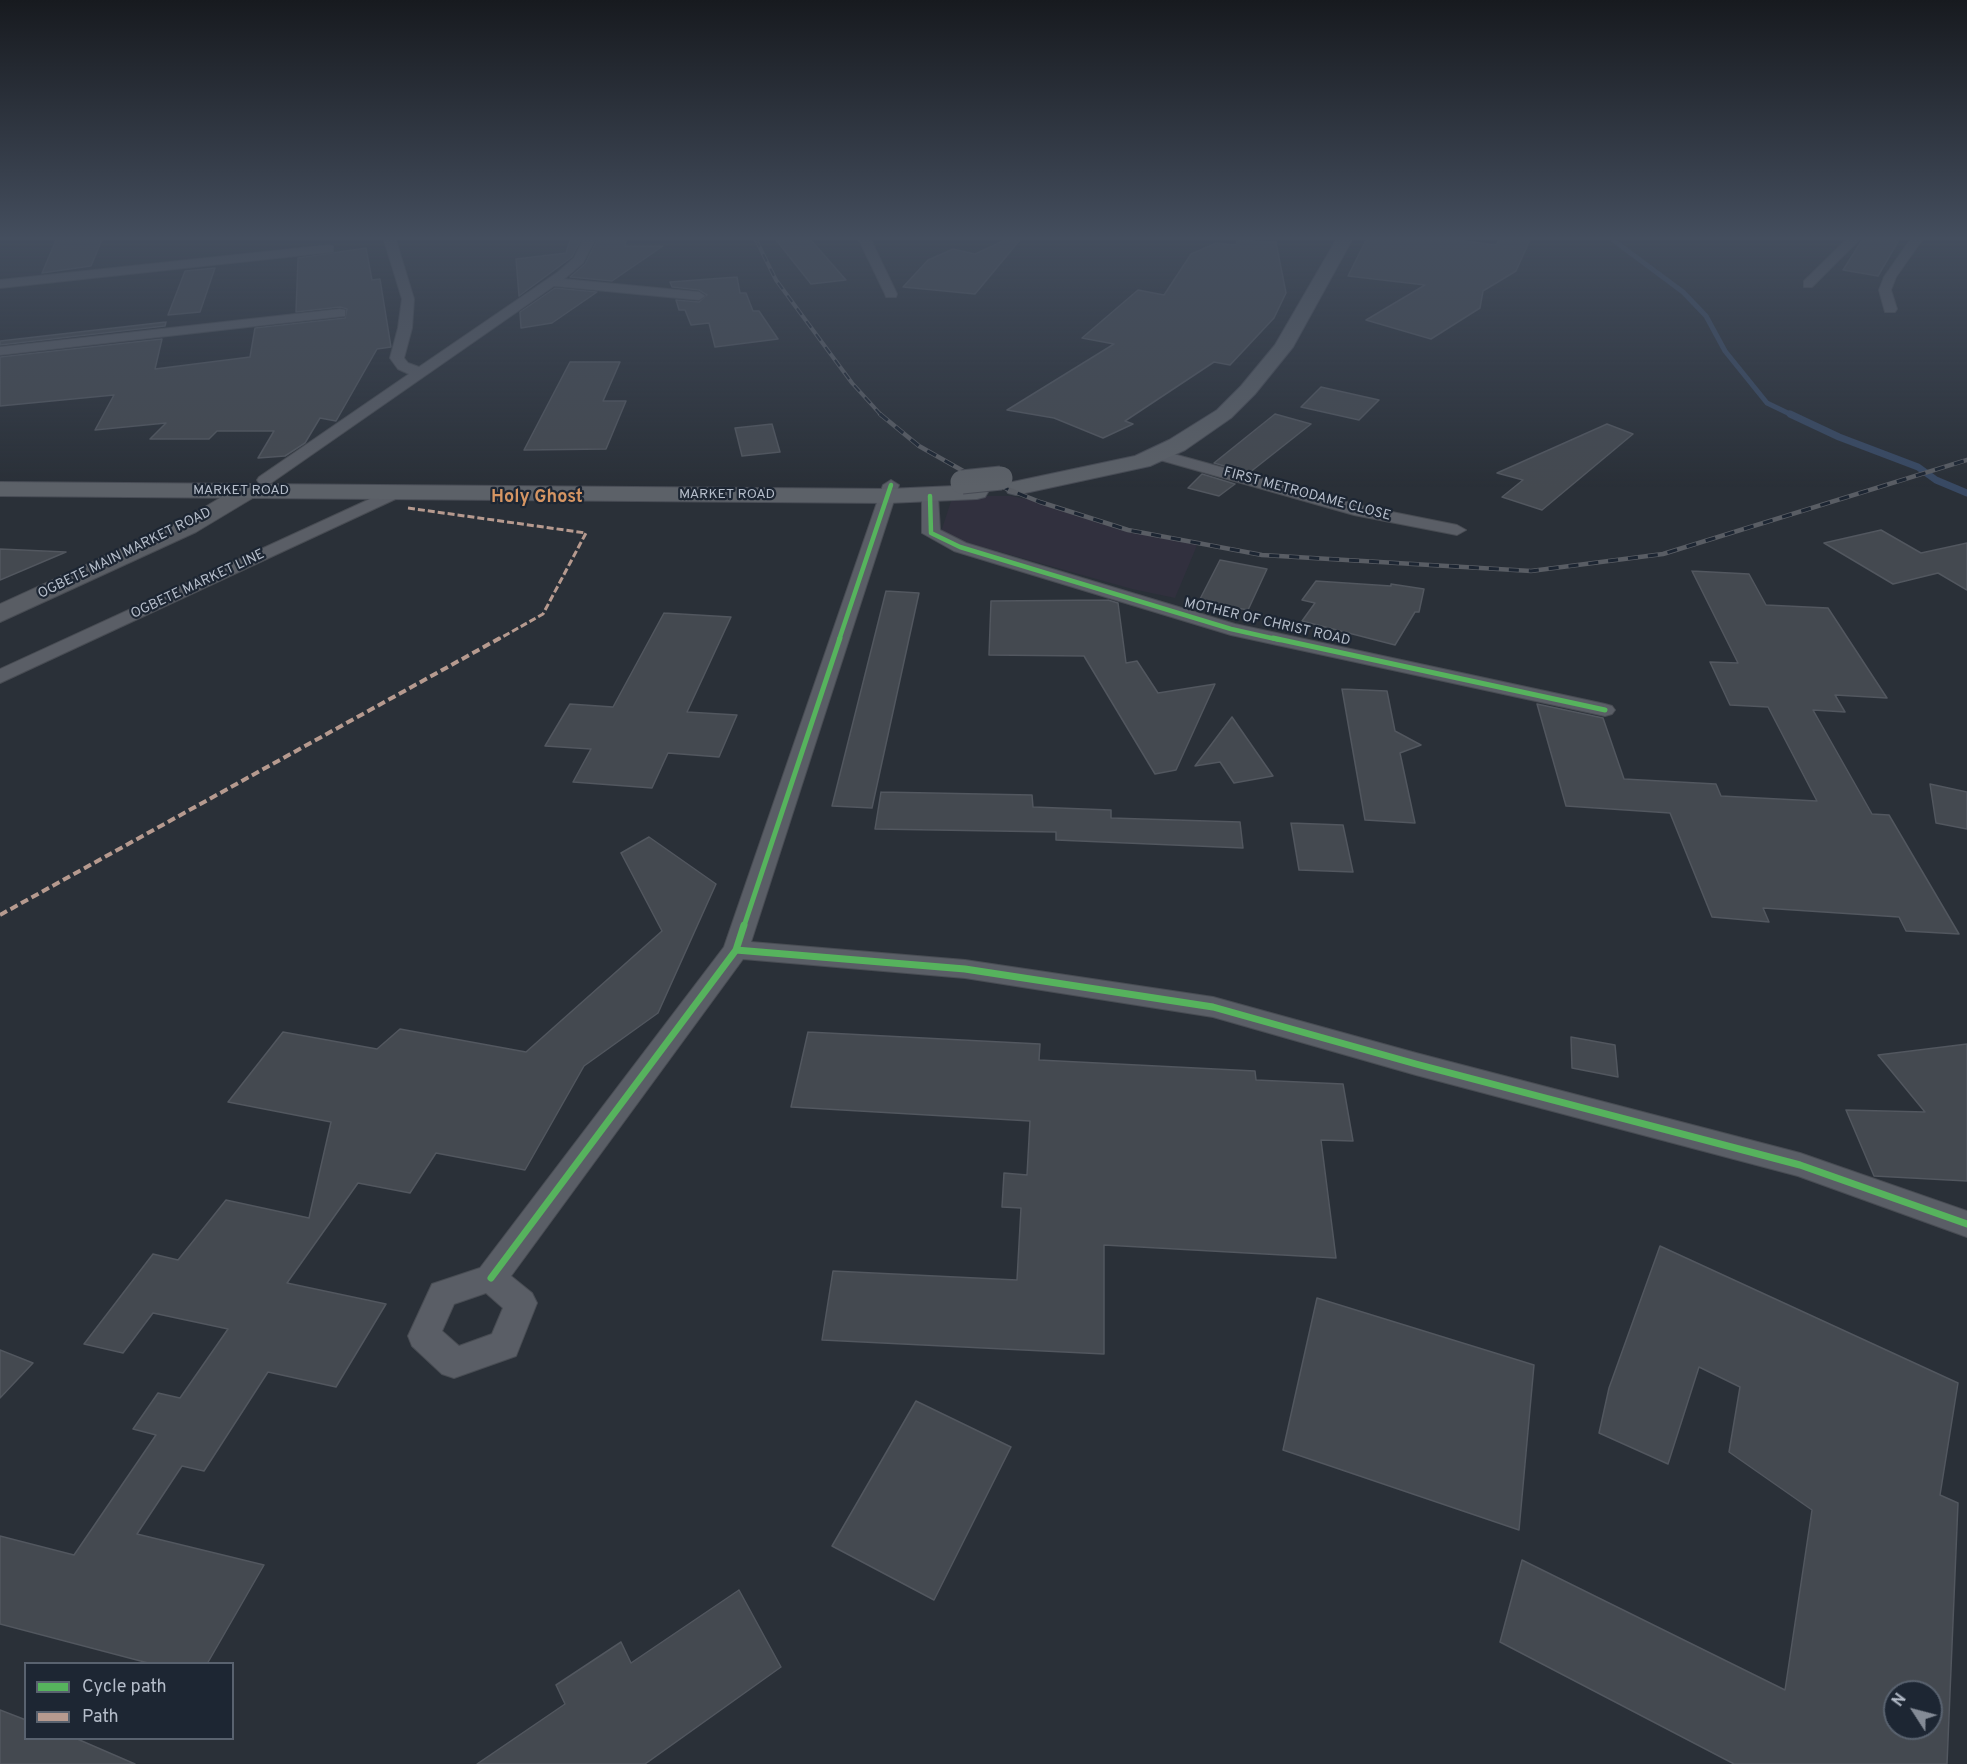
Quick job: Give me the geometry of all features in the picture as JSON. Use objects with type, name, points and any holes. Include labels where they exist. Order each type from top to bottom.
[{"type":"main road","name":"MARKET ROAD","points":[[1008,483],[1123,450],[1164,433],[1222,393],[1261,347],[1276,322]]},
{"type":"main road","name":"MARKET ROAD","points":[[0,476],[396,492],[890,490],[1008,483],[1110,470],[1159,454],[1224,414],[1248,390],[1283,347],[1297,322]]},
{"type":"main road","name":"MARKET ROAD","points":[[0,489],[257,485],[890,490],[930,496],[970,487]]},
{"type":"street","points":[[0,351],[257,322]]},
{"type":"street","points":[[406,322],[397,358],[403,366],[420,374]]},
{"type":"street","points":[[257,485],[494,322]]},
{"type":"street","name":"FIRST METRODAME CLOSE","points":[[1159,454],[1360,511],[1457,530]]},
{"type":"street","name":"OGBETE MAIN MARKET ROAD","points":[[0,614],[188,526],[257,485]]},
{"type":"street","points":[[491,1278],[736,950],[890,490]]},
{"type":"street","name":"OGBETE MARKET LINE","points":[[0,677],[396,492]]},
{"type":"street","name":"MOTHER OF CHRIST ROAD","points":[[930,496],[931,532],[960,548],[1231,629],[1605,710]]},
{"type":"street","points":[[736,950],[965,969],[1213,1007],[1427,1067],[1800,1165],[1967,1224]]},
{"type":"shaded area","points":[[1011,496],[1037,501],[1116,527],[1198,543],[1175,598],[1132,589],[940,535],[952,498]]},
{"type":"building","points":[[166,322],[165,326],[0,345],[0,341]]},
{"type":"building","points":[[306,322],[387,322],[391,347],[377,349],[336,421],[320,418],[305,443],[285,456],[258,458],[274,431],[217,431],[209,439],[150,439],[166,423],[95,430],[114,395],[0,406],[0,357],[162,339],[155,369],[250,357],[255,328]]},
{"type":"building","points":[[521,322],[553,322],[552,323],[521,328]]},
{"type":"building","points":[[690,322],[767,322],[778,339],[715,347],[709,323],[691,325]]},
{"type":"building","points":[[1100,322],[1270,322],[1230,365],[1214,362],[1125,421],[1133,424],[1103,438],[1054,418],[1007,410],[1114,344],[1082,338]]},
{"type":"building","points":[[1374,322],[1457,322],[1431,339]]},
{"type":"building","points":[[570,362],[620,362],[603,401],[626,401],[606,449],[524,450]]},
{"type":"building","points":[[1321,387],[1379,400],[1359,420],[1301,407]]},
{"type":"building","points":[[1275,414],[1311,424],[1249,473],[1214,463]]},
{"type":"building","points":[[772,424],[780,452],[742,456],[735,428]]},
{"type":"building","points":[[1607,424],[1633,434],[1542,510],[1502,497],[1523,480],[1497,473]]},
{"type":"building","points":[[1202,474],[1235,484],[1219,496],[1188,488]]},
{"type":"building","points":[[1881,530],[1921,553],[1967,543],[1967,590],[1938,573],[1893,584],[1824,543]]},
{"type":"building","points":[[0,549],[66,552],[0,580]]},
{"type":"building","points":[[1220,560],[1267,569],[1248,610],[1199,601]]},
{"type":"building","points":[[1692,571],[1749,574],[1766,605],[1828,608],[1887,698],[1835,695],[1845,712],[1813,710],[1872,814],[1889,815],[1959,934],[1906,931],[1899,917],[1763,908],[1769,922],[1712,917],[1670,813],[1566,806],[1537,704],[1603,718],[1624,779],[1716,784],[1721,796],[1817,801],[1768,707],[1730,705],[1710,662],[1738,663]]},
{"type":"building","points":[[1316,581],[1391,586],[1391,584],[1424,589],[1419,612],[1415,612],[1395,645],[1302,621],[1315,603],[1302,600]]},
{"type":"building","points":[[886,591],[919,593],[872,808],[832,806]]},
{"type":"building","points":[[1108,600],[1118,603],[1126,663],[1137,661],[1158,693],[1215,684],[1176,770],[1155,774],[1084,656],[989,655],[991,601]]},
{"type":"building","points":[[664,613],[731,617],[687,712],[737,715],[719,757],[668,753],[652,788],[573,782],[591,749],[545,746],[570,704],[613,707]]},
{"type":"building","points":[[1342,689],[1387,691],[1395,731],[1421,745],[1400,753],[1415,823],[1365,820]]},
{"type":"building","points":[[1232,717],[1273,776],[1234,783],[1220,762],[1195,766]]},
{"type":"building","points":[[1930,784],[1967,792],[1967,829],[1936,823]]},
{"type":"building","points":[[881,792],[1032,795],[1033,807],[1111,810],[1111,818],[1240,822],[1243,848],[1056,840],[1056,832],[875,829]]},
{"type":"building","points":[[1291,823],[1343,825],[1353,872],[1299,870]]},
{"type":"building","points":[[649,837],[716,884],[658,1013],[584,1066],[525,1170],[436,1153],[410,1193],[358,1183],[287,1283],[386,1304],[336,1387],[268,1372],[204,1471],[182,1466],[137,1534],[264,1565],[208,1662],[144,1662],[0,1624],[0,1536],[74,1555],[156,1435],[133,1429],[158,1393],[180,1398],[228,1329],[153,1313],[123,1353],[84,1344],[153,1254],[178,1260],[226,1200],[309,1218],[331,1122],[228,1102],[283,1032],[377,1049],[400,1029],[526,1052],[662,931],[621,853]]},
{"type":"building","points":[[808,1032],[1040,1044],[1039,1060],[1255,1071],[1256,1080],[1343,1084],[1353,1141],[1321,1140],[1336,1258],[1104,1245],[1104,1354],[822,1340],[833,1271],[1017,1280],[1021,1208],[1002,1207],[1004,1173],[1027,1175],[1030,1121],[791,1107]]},
{"type":"building","points":[[1571,1037],[1615,1045],[1618,1077],[1572,1068]]},
{"type":"building","points":[[1967,1044],[1967,1181],[1874,1176],[1846,1110],[1925,1112],[1878,1055]]},
{"type":"building","points":[[1660,1246],[1958,1383],[1940,1495],[1958,1503],[1947,1764],[1734,1764],[1500,1642],[1522,1560],[1785,1690],[1812,1510],[1729,1452],[1740,1387],[1699,1367],[1668,1464],[1599,1433],[1609,1388]]},
{"type":"building","points":[[1317,1298],[1534,1365],[1519,1530],[1283,1450]]},
{"type":"building","points":[[0,1350],[33,1363],[0,1398]]},
{"type":"building","points":[[916,1401],[1011,1447],[934,1600],[832,1546]]},
{"type":"building","points":[[739,1590],[781,1667],[645,1764],[477,1764],[565,1704],[556,1685],[621,1642],[631,1663]]},
{"type":"building","points":[[0,1710],[24,1719],[24,1740],[80,1740],[135,1764],[0,1764]]},
{"type":"waterway","points":[[1709,322],[1725,351],[1767,403],[1794,416]]},
{"type":"waterway","points":[[1790,414],[1839,437],[1918,467],[1936,480],[1967,493]]},
{"type":"railway","points":[[807,322],[852,383],[881,415]]},
{"type":"railway","points":[[881,415],[919,446],[965,472],[1040,502],[1128,530],[1262,555],[1531,571],[1663,554],[1967,460]]},
{"type":"marked path","points":[[0,915],[543,614],[586,533],[408,508]]},
{"type":"cycle path","points":[[491,1278],[736,950],[891,485]]},
{"type":"cycle path","points":[[930,496],[931,533],[960,547],[1231,629],[1605,710]]},
{"type":"cycle path","points":[[736,950],[965,969],[1213,1007],[1416,1064],[1800,1165],[1967,1224]]},
{"type":"district","name":"Holy Ghost","points":[[537,498]]}]
